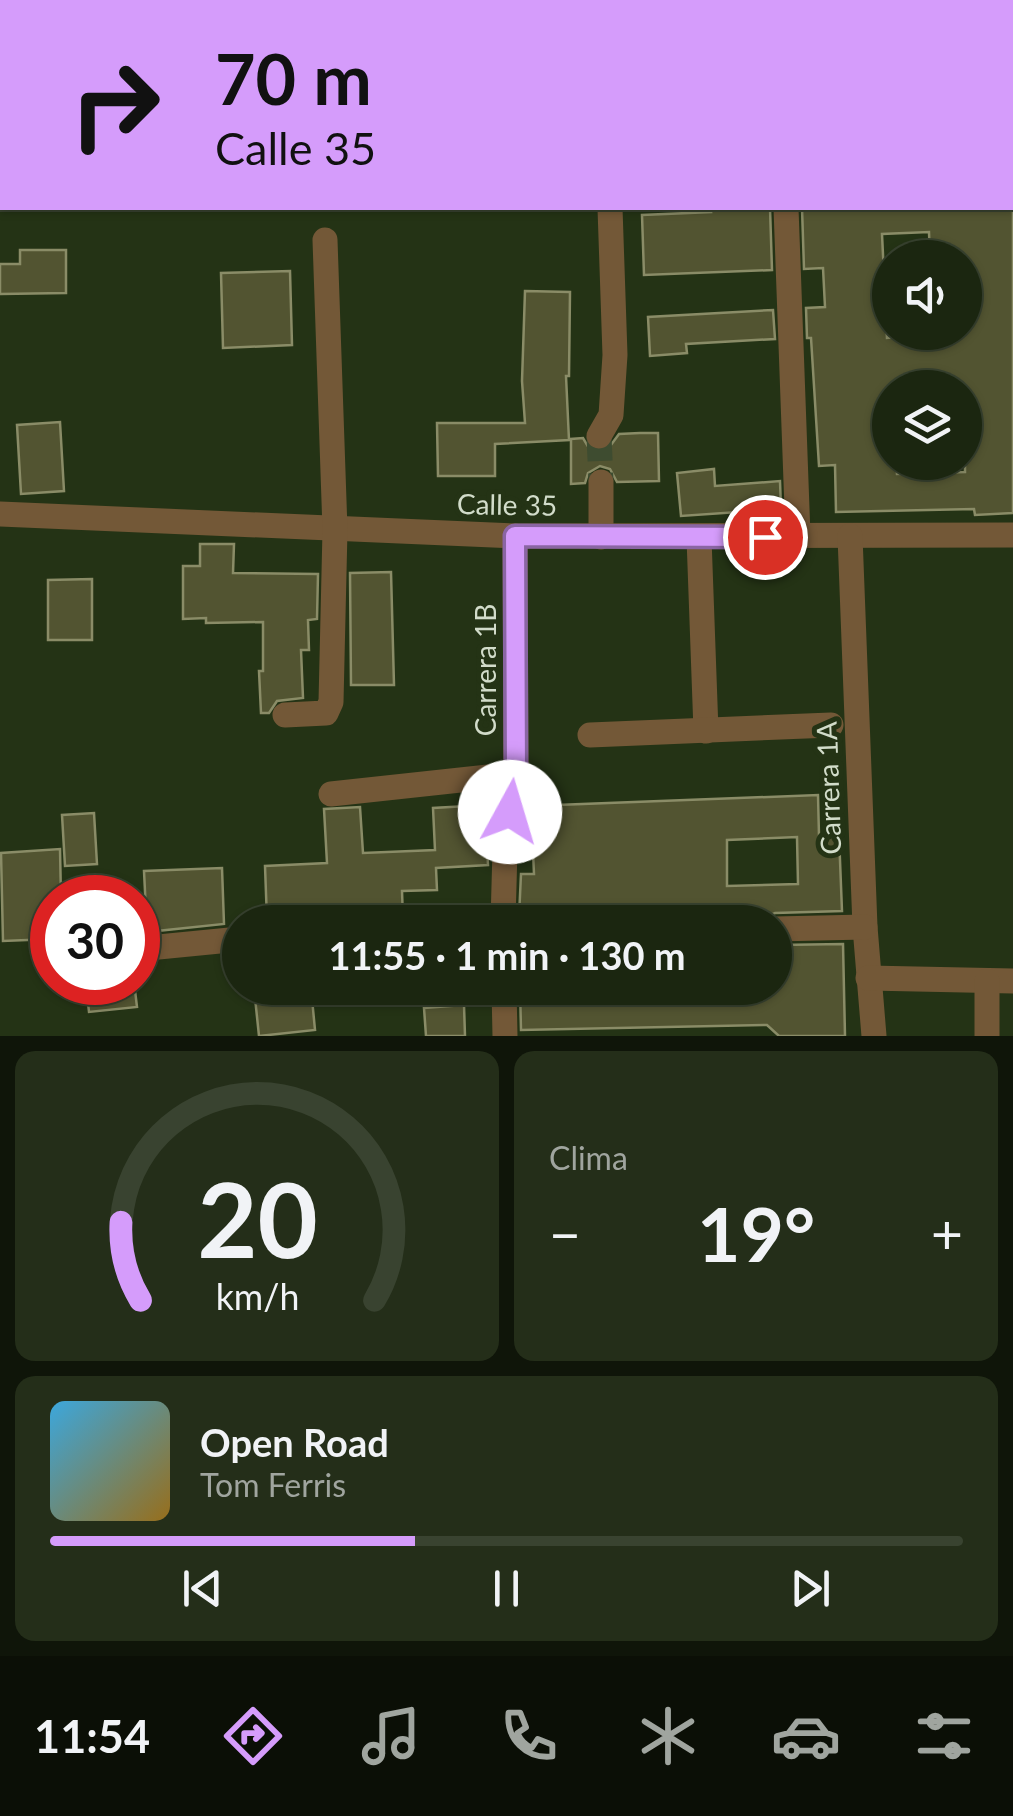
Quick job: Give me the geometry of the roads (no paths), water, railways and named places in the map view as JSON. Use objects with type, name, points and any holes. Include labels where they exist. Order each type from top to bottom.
[{"type":"street","points":[[599,436],[611,415],[616,354],[610,210]]},
{"type":"street","points":[[786,210],[798,536]]},
{"type":"street","points":[[285,715],[323,713],[330,709],[335,530],[325,240]]},
{"type":"street","points":[[601,482],[602,537]]},
{"type":"street","name":"Calle 35","points":[[0,514],[515,536],[1013,536]]},
{"type":"street","name":"Carrera 1B","points":[[503,905],[505,849],[516,774],[515,536]]},
{"type":"street","name":"Carrera 1A","points":[[850,536],[865,927],[874,1036]]},
{"type":"street","points":[[699,538],[706,731]]},
{"type":"street","points":[[590,736],[831,725]]},
{"type":"street","points":[[331,794],[516,774]]},
{"type":"street","points":[[792,929],[865,927]]},
{"type":"street","points":[[160,947],[222,942]]},
{"type":"street","points":[[868,978],[1000,981],[987,1036]]},
{"type":"street","points":[[504,1005],[504,1036]]},
{"type":"tunnel","points":[[599,436],[601,482]]}]
